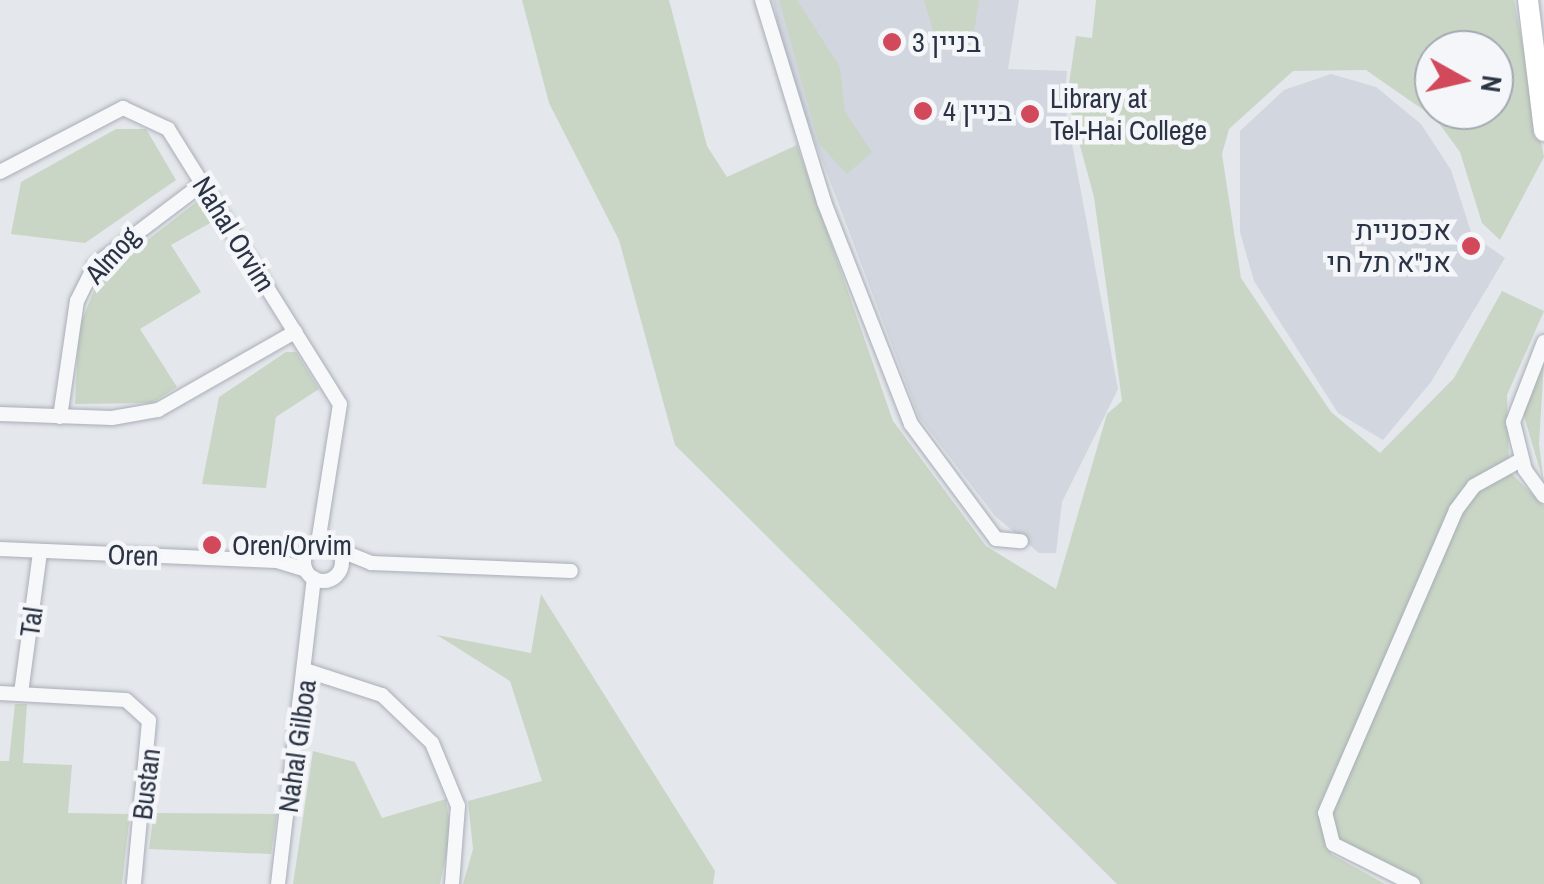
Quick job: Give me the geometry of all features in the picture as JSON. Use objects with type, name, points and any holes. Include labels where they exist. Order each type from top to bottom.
[{"type":"street","points":[[762,0],[824,202],[911,424],[996,540],[1021,541]]},
{"type":"street","points":[[1528,0],[1544,131]]},
{"type":"street","name":"Nahal Orvim","points":[[0,172],[123,108],[156,116],[340,404],[329,517],[338,549],[334,577]]},
{"type":"street","name":"Almog","points":[[60,417],[77,301],[95,265],[202,184]]},
{"type":"street","points":[[0,414],[60,417],[158,410],[295,332]]},
{"type":"street","points":[[1544,342],[1516,402],[1521,460],[1544,496]]},
{"type":"street","points":[[1413,884],[1332,844],[1325,813],[1456,510],[1474,486],[1521,460]]},
{"type":"street","name":"Nahal Orvim","points":[[310,574],[314,546],[329,517]]},
{"type":"street","points":[[314,546],[338,549],[371,563],[571,571]]},
{"type":"street","name":"Oren","points":[[266,560],[314,546]]},
{"type":"street","name":"Oren","points":[[0,549],[266,560],[334,577]]},
{"type":"street","name":"Tal","points":[[21,694],[40,552]]},
{"type":"street","points":[[334,577],[371,563]]},
{"type":"street","name":"Nahal Gilboa","points":[[278,884],[317,608],[310,574]]},
{"type":"street","name":"Nahal Gilboa","points":[[317,608],[334,577]]},
{"type":"street","points":[[308,670],[382,695],[432,743],[458,806],[452,884]]},
{"type":"street","name":"Bustan","points":[[0,693],[126,700],[149,722],[134,884]]},
{"type":"shaded area","points":[[773,0],[1019,0],[1008,69],[1067,71],[1064,101],[1118,389],[1062,502],[1056,553],[1039,553],[995,516],[919,417],[785,62]]},
{"type":"shaded area","points":[[1331,74],[1376,87],[1414,118],[1414,130],[1425,130],[1451,170],[1472,235],[1505,258],[1431,382],[1383,440],[1338,413],[1254,281],[1240,232],[1240,131],[1284,90]]},
{"type":"green space","points":[[522,0],[669,0],[707,146],[727,177],[797,145],[893,421],[986,546],[1056,589],[1107,414],[1122,401],[1094,197],[1067,98],[1076,36],[1092,38],[1096,0],[1514,0],[1544,157],[1500,240],[1482,223],[1460,152],[1444,130],[1514,130],[1514,30],[1414,30],[1414,103],[1366,70],[1293,71],[1229,129],[1222,154],[1241,278],[1331,412],[1380,453],[1454,378],[1502,291],[1544,311],[1507,395],[1509,459],[1462,488],[1320,804],[1331,854],[1385,884],[1117,884],[675,445],[619,240],[549,103]]},
{"type":"green space","points":[[779,0],[797,0],[840,67],[845,112],[872,152],[847,174],[819,144]]},
{"type":"green space","points":[[924,0],[979,0],[973,38],[939,50]]},
{"type":"green space","points":[[116,129],[146,129],[176,180],[85,243],[11,234],[21,182]]},
{"type":"green space","points":[[199,200],[212,222],[171,245],[201,292],[140,329],[177,387],[152,403],[75,404],[79,327],[100,277]]},
{"type":"green space","points":[[286,352],[296,352],[319,389],[276,417],[266,488],[202,484],[219,397]]},
{"type":"green space","points":[[1544,361],[1539,444],[1544,484],[1522,409]]},
{"type":"green space","points":[[1508,470],[1544,506],[1544,884],[1420,884],[1335,841],[1329,814],[1467,499]]},
{"type":"green space","points":[[541,594],[715,871],[713,884],[463,884],[473,849],[468,801],[542,781],[510,681],[437,635],[531,653]]},
{"type":"green space","points":[[15,704],[27,704],[23,763],[72,765],[68,813],[130,814],[122,884],[0,884],[0,761],[9,761]]},
{"type":"green space","points":[[313,751],[355,762],[382,818],[446,799],[451,832],[440,884],[293,884]]},
{"type":"green space","points":[[154,813],[277,814],[271,854],[149,849]]},
{"type":"place","name":"בניין 3","points":[[892,42]]},
{"type":"place","name":"בניין 4","points":[[923,111]]},
{"type":"place","name":"Library at Tel-Hai College","points":[[1030,114]]},
{"type":"place","name":"אכסניית אנ\"א תל חי","points":[[1471,246]]},
{"type":"place","name":"Oren/Orvim","points":[[212,545]]}]
